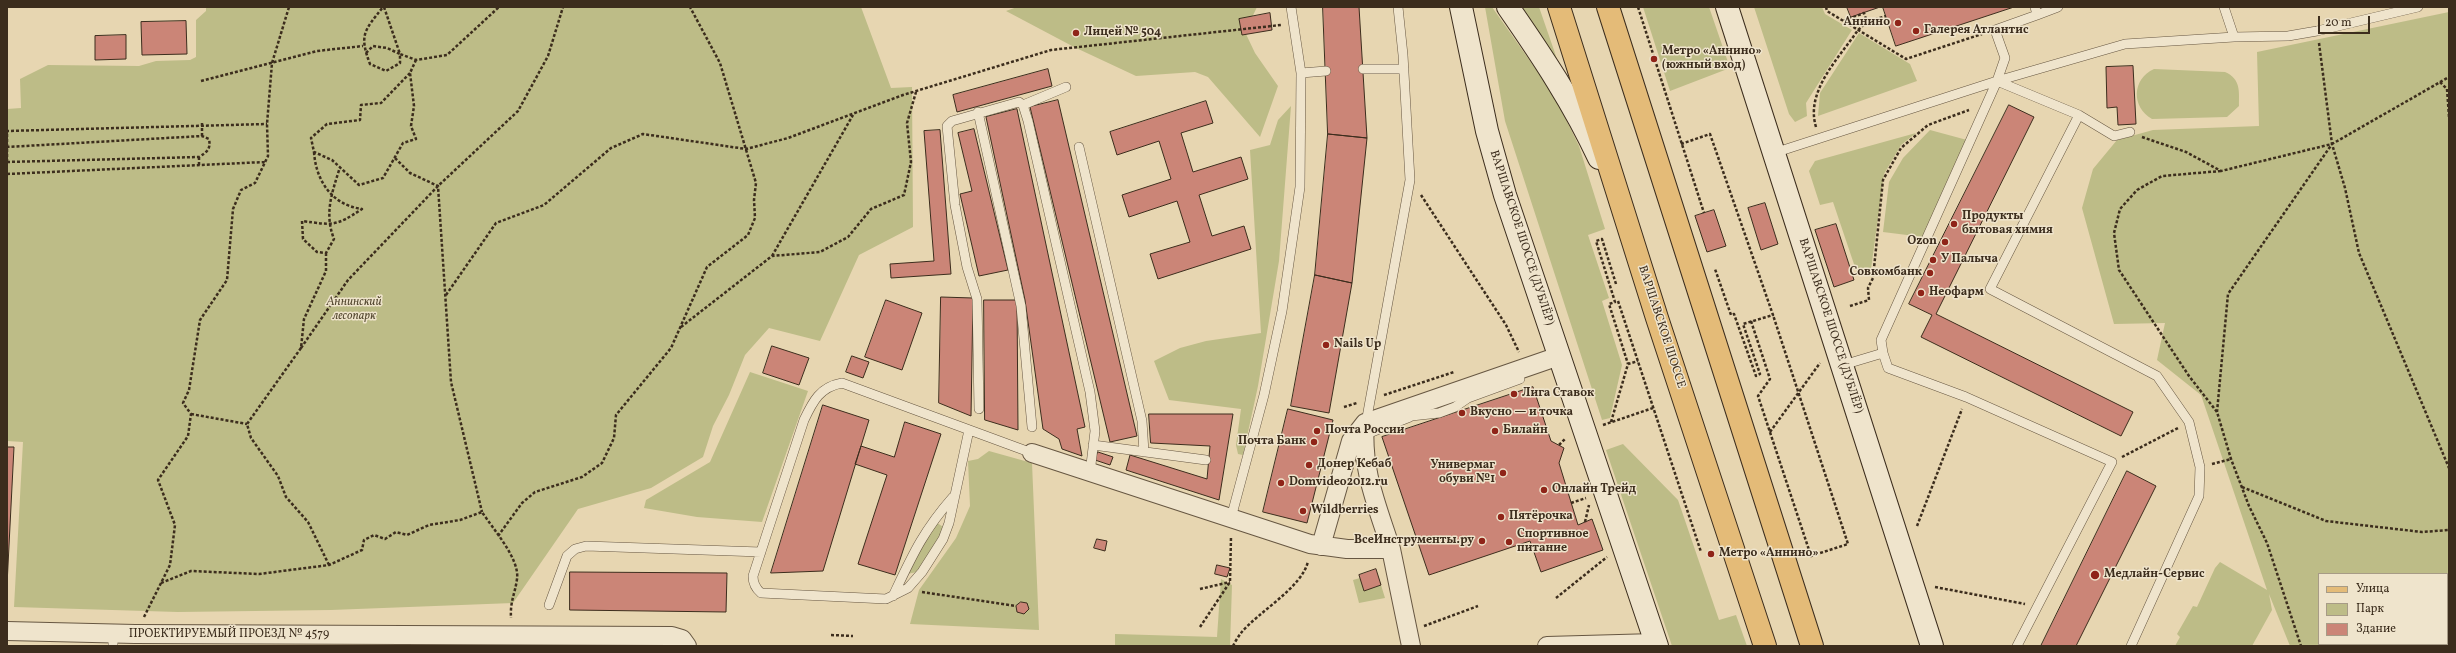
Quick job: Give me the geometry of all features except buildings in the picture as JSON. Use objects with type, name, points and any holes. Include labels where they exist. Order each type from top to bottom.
[{"type":"main road","name":"ВАРШАВСКОЕ ШОССЕ (ДУБЛЁР)","points":[[1461,7],[1487,131],[1552,359],[1585,431],[1656,644]]},
{"type":"main road","points":[[1508,7],[1554,73],[1585,128],[1626,219]]},
{"type":"main road","name":"ВАРШАВСКОЕ ШОССЕ","points":[[1559,7],[1626,219],[1765,646]]},
{"type":"main road","points":[[1608,7],[1812,646]]},
{"type":"main road","name":"ВАРШАВСКОЕ ШОССЕ (ДУБЛЁР)","points":[[1727,7],[1932,646]]},
{"type":"street","points":[[1316,545],[1360,433],[1552,359]]},
{"type":"street","points":[[1360,433],[1365,468],[1391,549],[1411,646]]},
{"type":"street","points":[[1032,453],[1316,545],[1347,550],[1391,549]]},
{"type":"street","name":"ПРОЕКТИРУЕМЫЙ ПРОЕЗД № 4579","points":[[7,631],[113,640],[135,634],[672,636],[682,639],[687,646]]},
{"type":"street","points":[[1547,646],[1656,644]]},
{"type":"lane","points":[[1231,518],[1264,395],[1282,311],[1300,187],[1301,73],[1291,7]]},
{"type":"lane","points":[[1360,433],[1369,400],[1410,180],[1404,69],[1398,7]]},
{"type":"lane","points":[[2017,646],[2112,462],[1966,397],[1888,368],[1881,340],[1997,81],[2005,58],[1995,30],[2036,11],[2058,7]]},
{"type":"lane","points":[[2224,7],[2234,37]]},
{"type":"lane","points":[[1774,153],[1997,81],[2124,44],[2234,37],[2288,36],[2318,31],[2418,7]]},
{"type":"lane","points":[[1363,69],[1404,69]]},
{"type":"lane","points":[[1301,73],[1326,71]]},
{"type":"lane","points":[[1997,81],[2079,115],[2114,136],[2130,132]]},
{"type":"lane","points":[[979,409],[977,298],[967,267],[955,204],[947,126],[952,121],[978,112],[1012,102],[1019,102],[1023,104],[1066,87]]},
{"type":"lane","points":[[1023,104],[1090,392],[1095,431],[1090,473]]},
{"type":"lane","points":[[978,112],[1021,306],[1032,427]]},
{"type":"lane","points":[[2079,115],[1990,290],[2157,376],[2189,422],[2200,467],[2199,496],[2131,646]]},
{"type":"lane","points":[[1079,147],[1142,421],[1144,452]]},
{"type":"lane","points":[[1842,365],[1883,352]]},
{"type":"lane","points":[[1360,433],[1415,416],[1439,413],[1455,407],[1468,398],[1528,376],[1552,359]]},
{"type":"lane","points":[[969,430],[943,539],[922,572],[904,590],[886,599],[872,599],[761,593],[753,583],[753,576],[804,420],[812,404],[824,389],[842,384],[969,430],[1032,453]]},
{"type":"lane","points":[[1093,445],[1206,460]]},
{"type":"lane","points":[[893,596],[920,539],[954,496]]},
{"type":"lane","points":[[549,605],[567,556],[575,550],[586,546],[761,552]]},
{"type":"path","points":[[135,634],[170,565],[175,524],[158,480],[188,436],[191,414],[183,403],[189,390],[200,320],[227,280],[233,209],[241,190],[255,182],[268,156],[267,124],[272,63],[289,7]]},
{"type":"path","points":[[384,7],[400,54],[400,63],[386,71],[370,64],[363,46],[368,26],[384,7]]},
{"type":"path","points":[[366,53],[373,46],[387,48],[416,60],[447,55],[499,7]]},
{"type":"path","points":[[247,424],[348,280],[438,186],[518,111],[548,56],[563,7]]},
{"type":"path","points":[[498,536],[522,503],[535,492],[582,477],[602,462],[614,438],[616,415],[671,348],[706,267],[748,235],[755,218],[754,200],[756,183],[720,63],[690,7]]},
{"type":"path","points":[[1638,7],[1704,213]]},
{"type":"path","points":[[1826,7],[1827,11],[1906,59],[1995,30]]},
{"type":"path","points":[[1844,21],[1864,13],[1867,22]]},
{"type":"path","points":[[1820,138],[1813,106],[1817,91],[1858,30],[1867,22],[1886,16]]},
{"type":"path","points":[[446,295],[496,223],[544,205],[610,148],[643,134],[746,150],[788,138],[916,91],[1051,50],[1293,23]]},
{"type":"path","points":[[2318,31],[2332,144],[2346,188],[2359,253],[2449,468]]},
{"type":"path","points":[[202,81],[317,51],[363,46]]},
{"type":"path","points":[[326,253],[317,252],[303,238],[302,221],[328,224],[340,223],[362,209],[350,208],[331,196],[315,170],[314,152],[311,138],[327,124],[360,120],[361,105],[381,103],[410,73],[416,60]]},
{"type":"path","points":[[314,152],[332,160],[359,185],[383,178],[403,143],[416,139],[411,126],[414,106],[410,73]]},
{"type":"path","points":[[2301,646],[2267,543],[2231,459],[2217,412],[2189,376],[2119,270],[2114,233],[2120,209],[2137,190],[2162,176],[2221,170],[2332,144],[2449,76]]},
{"type":"path","points":[[2440,82],[2448,89],[2449,117]]},
{"type":"path","points":[[772,256],[820,252],[848,238],[871,209],[904,195],[911,162],[907,123],[916,91]]},
{"type":"path","points":[[1850,306],[1869,300],[1868,288],[1873,278],[1884,180],[1901,148],[1928,124],[1987,104]]},
{"type":"path","points":[[679,328],[772,256],[853,114]]},
{"type":"path","points":[[7,147],[202,136],[209,139],[210,146],[207,153],[199,157],[7,163],[7,147],[7,131],[202,124],[267,124]]},
{"type":"path","points":[[202,124],[202,136]]},
{"type":"path","points":[[2130,132],[2186,152],[2221,170]]},
{"type":"path","points":[[1681,144],[1710,134],[1799,391],[1848,544],[1810,556],[1758,396],[1770,379],[1752,321]]},
{"type":"path","points":[[2217,412],[2228,294],[2332,144]]},
{"type":"path","points":[[199,157],[199,165]]},
{"type":"path","points":[[395,158],[410,173],[438,186]]},
{"type":"path","points":[[7,174],[265,162]]},
{"type":"path","points":[[301,348],[304,319],[326,271],[326,253],[334,239],[328,224],[331,196],[340,167]]},
{"type":"path","points":[[1410,180],[1506,325],[1526,368]]},
{"type":"path","points":[[438,186],[451,382],[482,512],[515,561],[518,578],[510,603],[511,623]]},
{"type":"path","points":[[1611,422],[1628,364],[1609,304],[1616,302],[1596,241],[1602,239],[1616,284]]},
{"type":"path","points":[[1715,269],[1731,315],[1734,314],[1756,376],[1760,374],[1743,324],[1773,315]]},
{"type":"path","points":[[1618,301],[1701,552]]},
{"type":"path","points":[[1770,432],[1835,342]]},
{"type":"path","points":[[1511,353],[1524,348]]},
{"type":"path","points":[[1628,364],[1638,361]]},
{"type":"path","points":[[1344,408],[1461,369]]},
{"type":"path","points":[[1917,526],[1966,397]]},
{"type":"path","points":[[1559,445],[1568,436],[1654,408]]},
{"type":"path","points":[[191,414],[247,424]]},
{"type":"path","points":[[2112,462],[2189,422]]},
{"type":"path","points":[[247,424],[251,438],[278,476],[286,497],[308,522],[328,565]]},
{"type":"path","points":[[2200,467],[2231,459]]},
{"type":"path","points":[[2242,487],[2326,521],[2422,532],[2449,530]]},
{"type":"path","points":[[1570,503],[1591,497],[1585,522]]},
{"type":"path","points":[[161,583],[191,571],[259,574],[328,565],[362,550],[364,540],[374,535],[385,539],[396,532],[408,535],[429,525],[460,520],[482,512]]},
{"type":"path","points":[[1200,627],[1230,582],[1232,552],[1231,518]]},
{"type":"path","points":[[1233,646],[1241,632],[1279,599],[1306,569],[1316,545]]},
{"type":"path","points":[[1556,598],[1611,553]]},
{"type":"path","points":[[1200,589],[1230,582]]},
{"type":"path","points":[[1935,587],[2037,606]]},
{"type":"path","points":[[904,590],[1016,606]]},
{"type":"path","points":[[1419,628],[1478,606]]},
{"type":"path","points":[[831,635],[853,636]]},
{"type":"green space","name":"Аннинский лесопарк","points":[[206,7],[861,7],[891,88],[912,87],[913,227],[859,255],[820,341],[769,328],[745,355],[729,395],[713,426],[703,457],[651,488],[578,509],[513,603],[331,610],[178,612],[14,607],[23,442],[7,441],[7,109],[21,108],[20,79],[48,65],[139,66],[156,61],[190,60],[196,57],[196,20],[206,11]]},
{"type":"green space","points":[[1017,7],[1257,7],[1245,32],[1255,53],[1278,86],[1260,137],[1208,77],[1195,72],[1136,76],[1074,47],[1006,11]]},
{"type":"green space","points":[[1485,7],[1492,7],[1554,95],[1579,146],[1605,229],[1588,235],[1609,298],[1602,301],[1622,365],[1610,418],[1602,420],[1505,121]]},
{"type":"green space","points":[[1520,7],[1539,7],[1557,59]]},
{"type":"green space","points":[[1643,7],[1709,7],[1730,68],[1670,91]]},
{"type":"green space","points":[[1754,7],[1822,7],[1825,14],[1852,30],[1806,103],[1807,116],[1795,122],[1789,114]]},
{"type":"green space","points":[[2449,12],[2449,646],[2290,646],[2269,594],[2272,610],[2252,646],[2175,646],[2180,637],[2177,634],[2193,606],[2197,607],[2215,568],[2220,562],[2267,590],[2201,395],[2157,360],[2165,323],[2114,324],[2082,208],[2093,169],[2117,140],[2153,130],[2259,126],[2257,52]]},
{"type":"green space","points":[[1859,33],[1910,64],[1917,81],[1818,116],[1820,93]]},
{"type":"green space","points":[[2154,69],[2225,72],[2234,78],[2238,86],[2239,106],[2227,117],[2152,119],[2140,108],[2137,93],[2141,79]]},
{"type":"green space","points":[[1291,106],[1279,261],[1258,386],[1243,455],[1238,454],[1236,445],[1241,409],[1169,400],[1154,361],[1180,348],[1206,341],[1261,333],[1250,150],[1270,145],[1278,120]]},
{"type":"green space","points":[[1930,130],[1967,140],[1923,237],[1883,232],[1889,182],[1903,158]]},
{"type":"green space","points":[[1916,133],[1901,145],[1884,174],[1871,269],[1858,276],[1833,202],[1820,205],[1809,171],[1815,161]]},
{"type":"green space","points":[[750,372],[808,391],[762,522],[697,517],[644,508],[646,500],[710,462]]},
{"type":"green space","points":[[1623,444],[1678,500],[1719,620],[1736,615],[1747,646],[1672,646],[1606,450]]},
{"type":"green space","points":[[989,451],[1032,463],[1039,630],[910,624],[919,590],[956,538],[970,506],[968,461],[978,459]]},
{"type":"green space","points":[[936,522],[943,527],[939,539],[917,572],[907,574]]},
{"type":"green space","points":[[1360,578],[1364,591],[1381,585],[1385,598],[1359,603],[1353,580]]},
{"type":"green space","points":[[1221,579],[1232,585],[1230,646],[1115,646],[1115,634],[1217,637]]},
{"type":"green space","points":[[461,642],[506,643],[508,646],[461,646]]},
{"type":"place","name":"Аннино","points":[[1898,23]]},
{"type":"place","name":"Галерея Атлантис","points":[[1916,31]]},
{"type":"place","name":"Лицей № 504","points":[[1076,33]]},
{"type":"place","name":"Метро «Аннино» (южный вход)","points":[[1654,59]]},
{"type":"place","name":"Продукты бытовая химия","points":[[1954,224]]},
{"type":"place","name":"Ozon","points":[[1945,242]]},
{"type":"place","name":"У Палыча","points":[[1933,260]]},
{"type":"place","name":"Совкомбанк","points":[[1930,273]]},
{"type":"place","name":"Неофарм","points":[[1921,293]]},
{"type":"place","name":"Nails Up","points":[[1326,345]]},
{"type":"place","name":"Лига Ставок","points":[[1514,394]]},
{"type":"place","name":"Вкусно — и точка","points":[[1462,413]]},
{"type":"place","name":"Почта России","points":[[1317,431]]},
{"type":"place","name":"Билайн","points":[[1495,431]]},
{"type":"place","name":"Почта Банк","points":[[1314,442]]},
{"type":"place","name":"Донер Кебаб","points":[[1309,465]]},
{"type":"place","name":"Универмаг обуви №1","points":[[1503,473]]},
{"type":"place","name":"Domvideo2012.ru","points":[[1281,483]]},
{"type":"place","name":"Онлайн Трейд","points":[[1544,490]]},
{"type":"place","name":"Wildberries","points":[[1303,511]]},
{"type":"place","name":"Пятёрочка","points":[[1501,517]]},
{"type":"place","name":"ВсеИнструменты.ру","points":[[1482,541]]},
{"type":"place","name":"Спортивное питание","points":[[1509,542]]},
{"type":"place","name":"Метро «Аннино»","points":[[1711,554]]},
{"type":"place","name":"Медлайн-Сервис","points":[[2095,575]]}]
